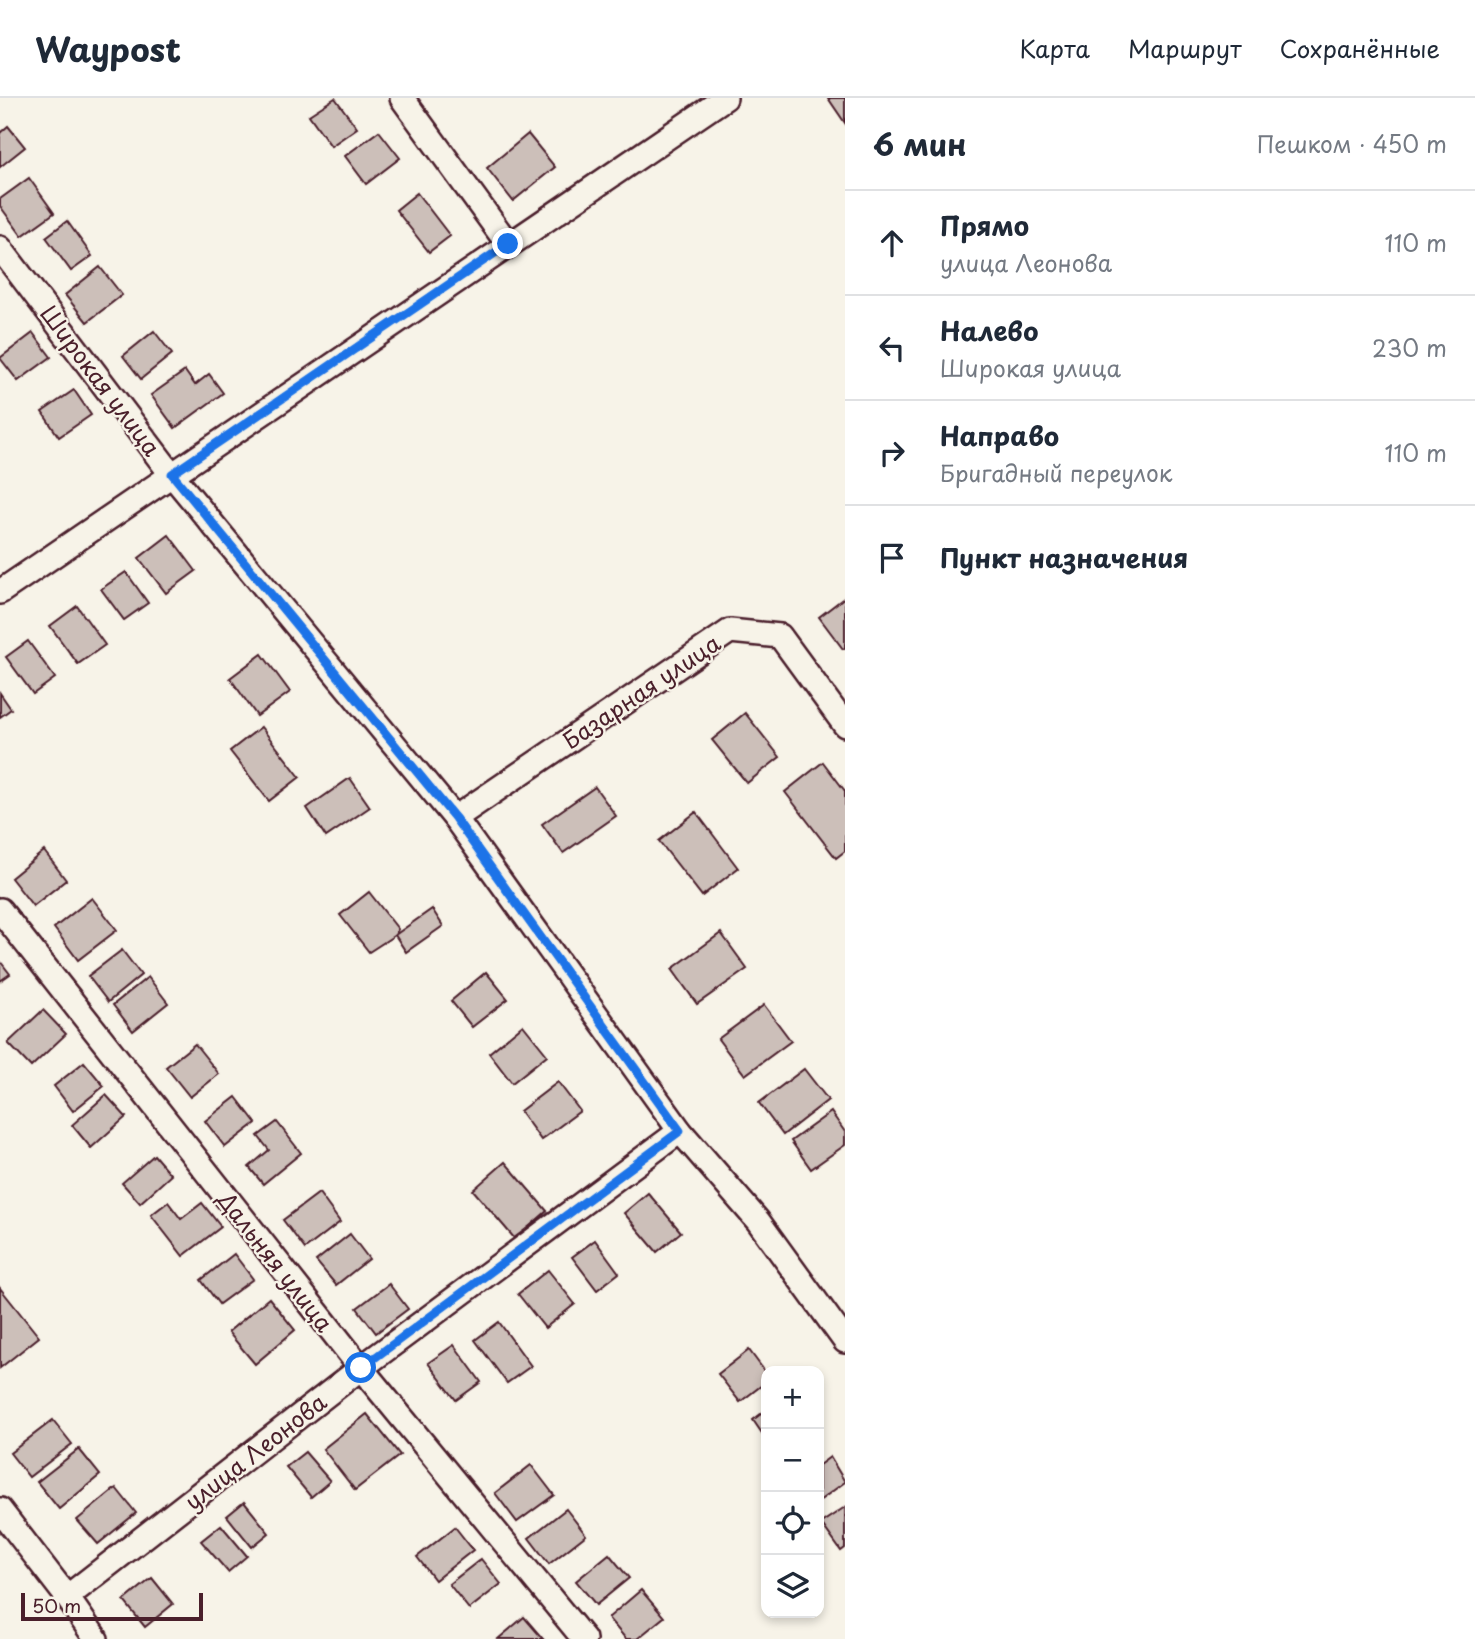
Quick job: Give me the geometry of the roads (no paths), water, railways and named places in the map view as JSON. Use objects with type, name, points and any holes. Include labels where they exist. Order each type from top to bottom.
[{"type":"street","points":[[402,98],[508,244]]},
{"type":"street","points":[[0,592],[725,98]]},
{"type":"street","name":"Широкая улица","points":[[0,247],[172,474],[455,818],[680,1131],[758,1221],[845,1341]]},
{"type":"street","name":"Базарная улица","points":[[455,818],[730,631],[780,636],[845,725]]},
{"type":"street","name":"Дальняя улица","points":[[0,910],[361,1368],[584,1639]]},
{"type":"street","name":"улица Леонова","points":[[67,1597],[361,1368],[680,1131]]},
{"type":"street","points":[[0,1510],[67,1597],[84,1635]]}]
